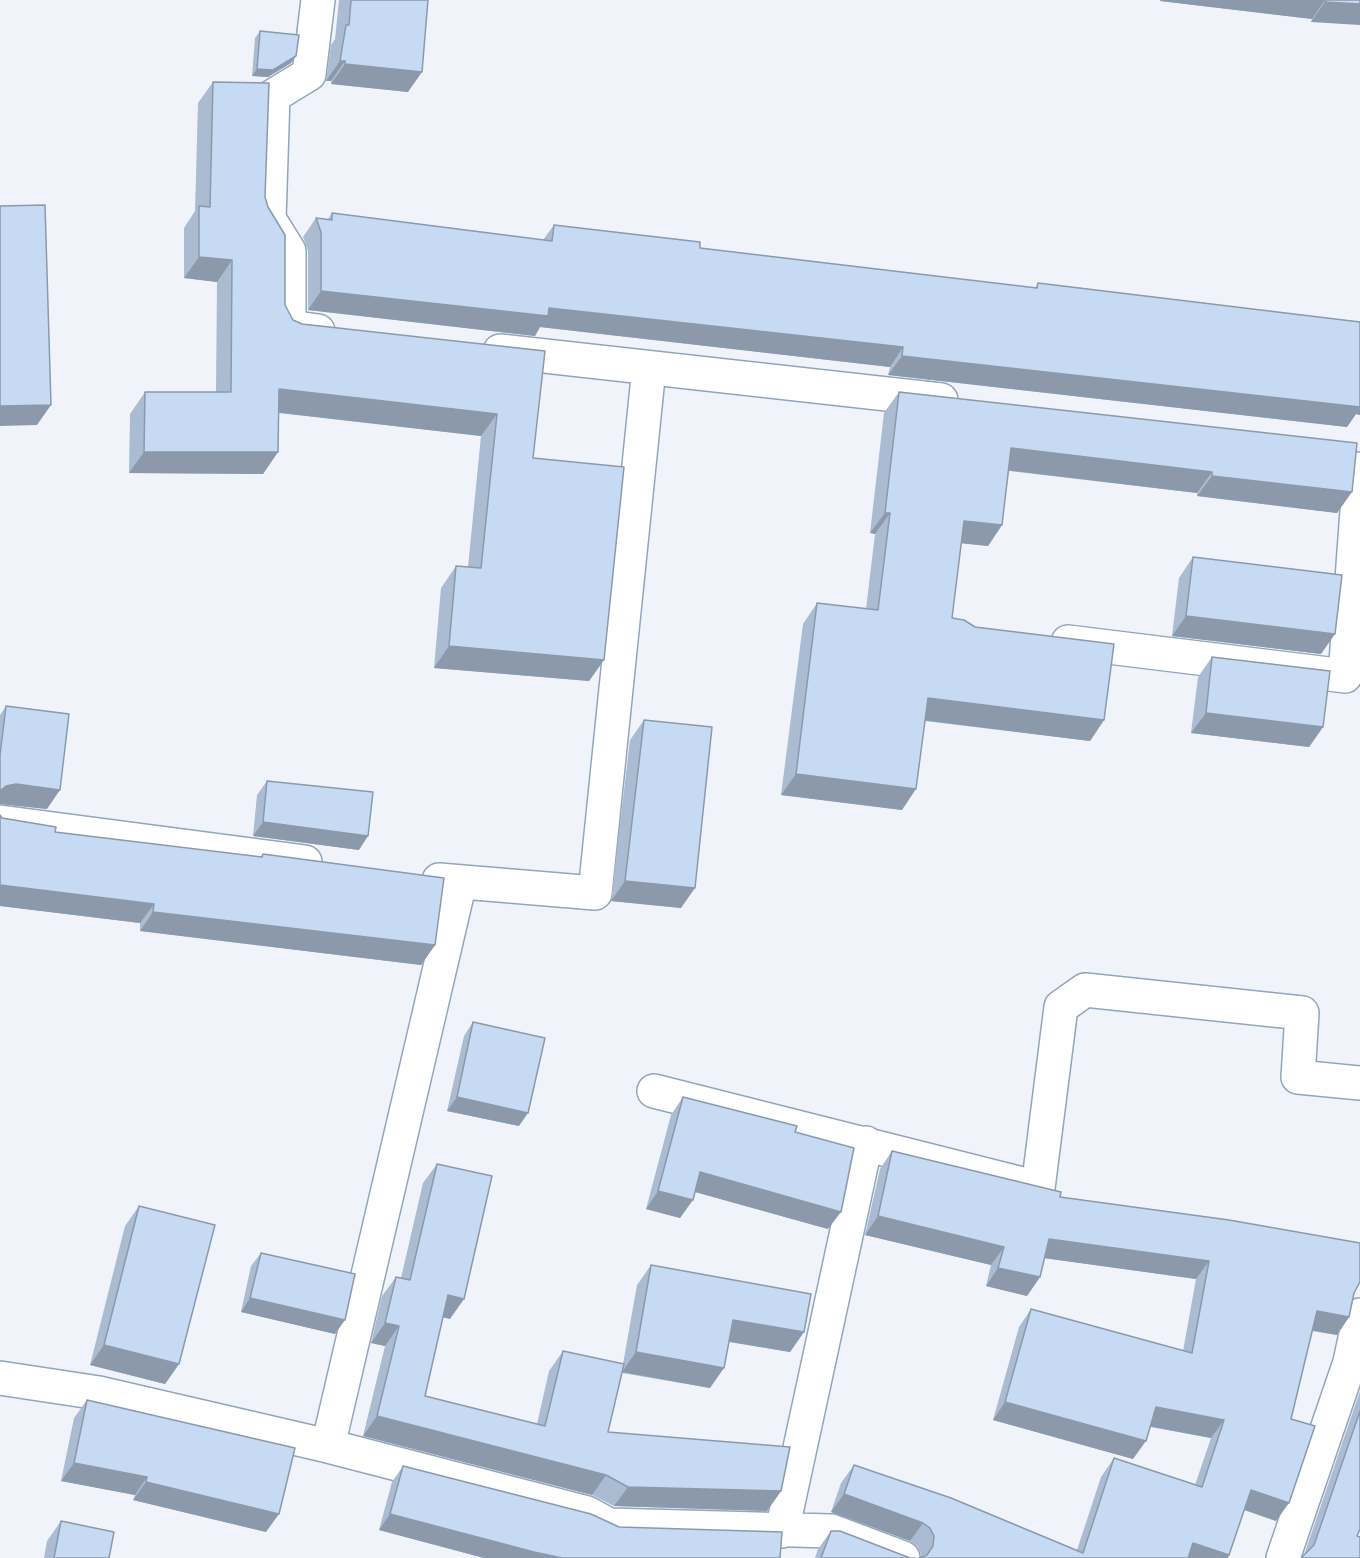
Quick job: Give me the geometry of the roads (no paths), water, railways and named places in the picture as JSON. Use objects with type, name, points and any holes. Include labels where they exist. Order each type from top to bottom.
[{"type":"street","points":[[318,0],[309,74],[273,96],[269,219],[288,251],[289,327],[347,334]]},
{"type":"street","points":[[475,348],[969,404]]},
{"type":"street","points":[[413,876],[595,893],[649,368]]},
{"type":"street","points":[[1044,639],[1345,676],[1360,469]]},
{"type":"street","points":[[0,822],[331,865]]},
{"type":"street","points":[[328,1446],[460,882]]},
{"type":"street","points":[[654,1091],[1038,1188],[1061,1007],[1085,990],[1302,1013],[1298,1077],[1360,1083]]},
{"type":"street","points":[[782,1531],[866,1143]]},
{"type":"street","points":[[1283,1558],[1350,1362],[1360,1315]]},
{"type":"street","points":[[0,1378],[99,1393],[328,1446],[587,1513],[609,1525],[831,1531],[903,1558]]}]
